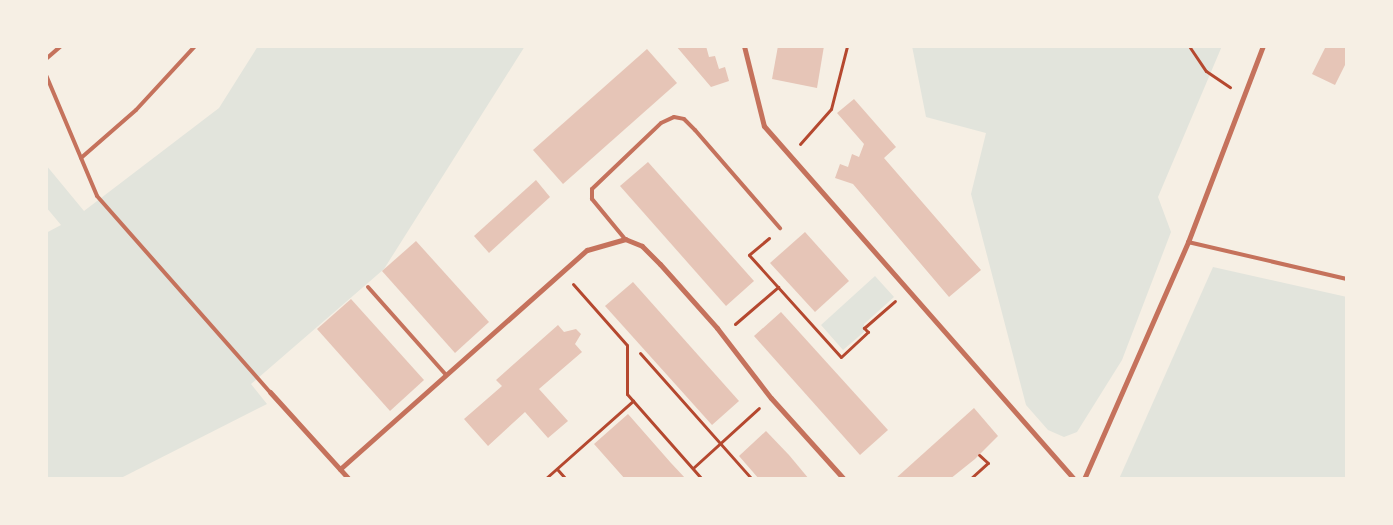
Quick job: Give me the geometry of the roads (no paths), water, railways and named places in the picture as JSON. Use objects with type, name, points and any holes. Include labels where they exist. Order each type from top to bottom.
[{"type":"street","points":[[744,46],[764,126],[789,157],[1074,479]]},
{"type":"street","points":[[1084,479],[1188,242],[1263,46]]},
{"type":"street","points":[[340,469],[587,250],[606,242],[625,239],[648,252],[722,336],[771,398],[844,479]]},
{"type":"street","points":[[270,392],[349,479]]},
{"type":"lane","points":[[46,59],[61,46]]},
{"type":"lane","points":[[81,158],[136,110],[195,46]]},
{"type":"lane","points":[[46,75],[97,196],[270,392]]},
{"type":"lane","points":[[625,239],[592,199],[592,189],[661,122],[674,118],[684,119],[695,130],[780,228]]},
{"type":"lane","points":[[1188,242],[1347,279]]},
{"type":"lane","points":[[368,287],[446,375]]}]
